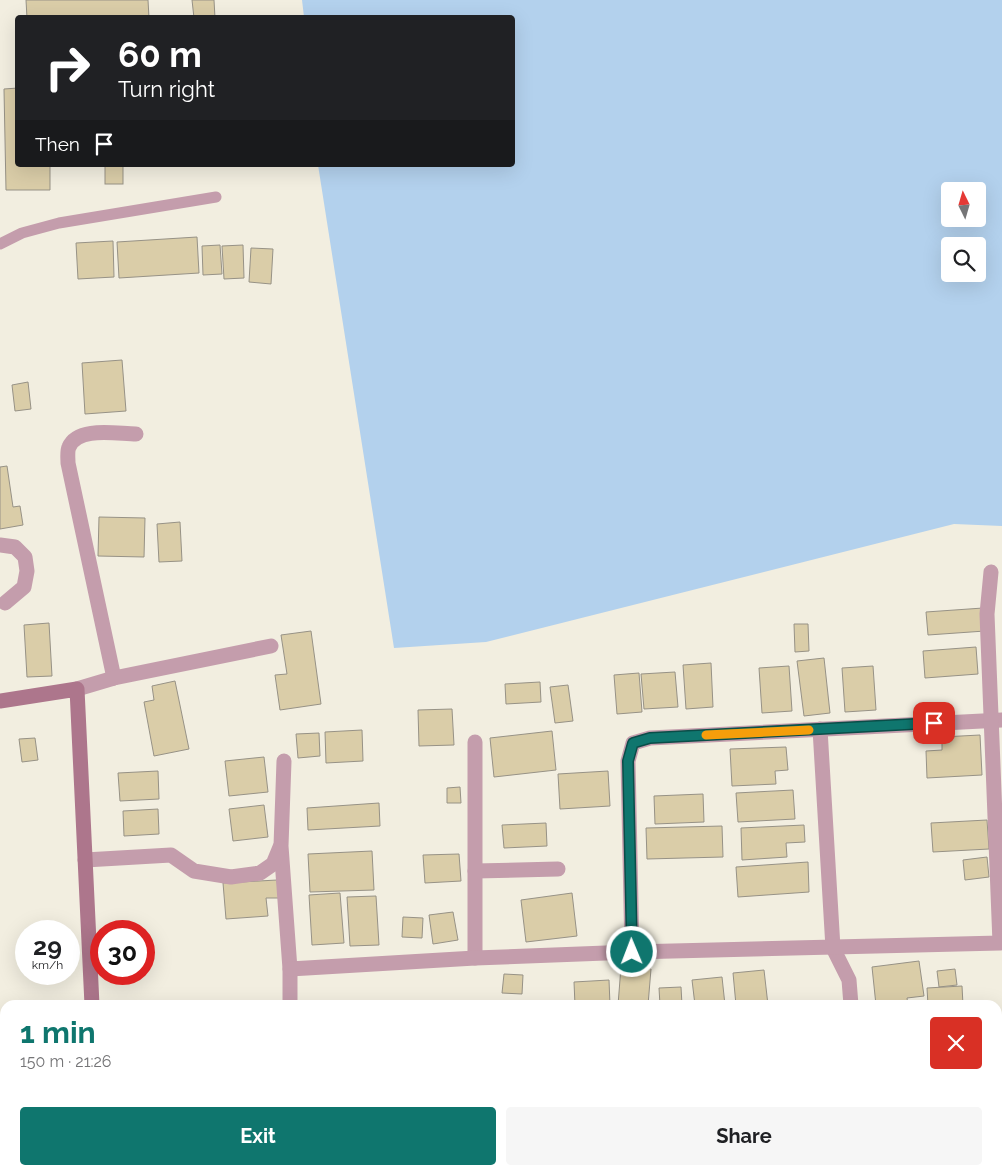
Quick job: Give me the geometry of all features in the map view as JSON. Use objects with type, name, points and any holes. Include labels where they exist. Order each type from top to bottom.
[{"type":"street","points":[[114,678],[68,463],[68,448],[74,439],[87,434],[136,434]]},
{"type":"street","points":[[0,546],[15,547],[25,557],[27,572],[24,587],[5,603]]},
{"type":"street","points":[[290,968],[632,952],[1001,943],[996,720],[987,614],[991,572]]},
{"type":"street","points":[[0,701],[76,689],[114,678],[271,646]]},
{"type":"street","points":[[76,689],[92,1000]]},
{"type":"street","points":[[632,952],[628,761],[633,743],[650,738],[996,720]]},
{"type":"street","points":[[820,729],[833,948],[849,980],[851,1000]]},
{"type":"street","points":[[475,742],[475,958]]},
{"type":"street","points":[[284,761],[281,846],[290,968],[290,1000]]},
{"type":"street","points":[[85,860],[171,854],[194,871],[230,877],[260,872],[273,864],[281,846]]},
{"type":"street","points":[[475,871],[558,868]]},
{"type":"lane","points":[[0,244],[22,233],[59,223],[216,197]]},
{"type":"water","points":[[302,0],[1002,0],[1002,526],[954,524],[486,642],[394,648],[318,167],[515,167],[515,15],[304,15]]},
{"type":"building","points":[[26,0],[148,0],[149,15],[27,15]]},
{"type":"building","points":[[192,0],[214,0],[215,15],[194,15]]},
{"type":"building","points":[[15,88],[15,167],[50,167],[50,190],[6,190],[4,89]]},
{"type":"building","points":[[105,167],[123,167],[123,184],[105,184]]},
{"type":"building","points":[[197,237],[199,273],[119,278],[117,242]]},
{"type":"building","points":[[113,241],[114,277],[78,279],[76,243]]},
{"type":"building","points":[[220,245],[222,274],[203,275],[202,246]]},
{"type":"building","points":[[243,245],[244,278],[224,279],[222,246]]},
{"type":"building","points":[[251,248],[273,249],[271,284],[249,282]]},
{"type":"building","points":[[122,360],[126,411],[85,414],[82,363]]},
{"type":"building","points":[[28,382],[31,409],[15,411],[12,385]]},
{"type":"building","points":[[7,466],[13,507],[20,506],[23,525],[0,529],[0,467]]},
{"type":"building","points":[[99,517],[145,518],[144,557],[98,556]]},
{"type":"building","points":[[180,522],[182,561],[159,562],[157,524]]},
{"type":"building","points":[[983,608],[985,631],[928,635],[926,612]]},
{"type":"building","points":[[49,623],[52,676],[27,677],[24,625]]},
{"type":"building","points":[[794,624],[808,624],[809,651],[795,652]]},
{"type":"building","points":[[311,631],[321,704],[280,710],[275,675],[287,674],[281,635]]},
{"type":"building","points":[[976,647],[978,674],[925,678],[923,651]]},
{"type":"building","points":[[824,658],[830,713],[804,716],[797,661]]},
{"type":"building","points":[[711,663],[713,707],[686,709],[683,665]]},
{"type":"building","points":[[789,666],[792,711],[762,713],[759,668]]},
{"type":"building","points":[[873,666],[876,710],[845,712],[842,668]]},
{"type":"building","points":[[675,672],[678,707],[644,709],[641,674]]},
{"type":"building","points":[[639,673],[642,712],[617,714],[614,675]]},
{"type":"building","points":[[175,681],[189,749],[154,756],[144,702],[154,700],[152,686]]},
{"type":"building","points":[[540,682],[541,702],[506,704],[505,684]]},
{"type":"building","points":[[568,685],[573,721],[555,723],[550,687]]},
{"type":"building","points":[[452,709],[454,745],[419,746],[418,710]]},
{"type":"building","points":[[362,730],[363,761],[326,763],[325,732]]},
{"type":"building","points":[[552,731],[556,770],[494,777],[490,738]]},
{"type":"building","points":[[319,733],[320,756],[298,758],[296,734]]},
{"type":"building","points":[[980,735],[982,775],[927,778],[926,751],[942,750],[942,737]]},
{"type":"building","points":[[35,738],[38,760],[22,762],[19,739]]},
{"type":"building","points":[[786,747],[788,770],[775,771],[776,784],[732,786],[730,749]]},
{"type":"building","points":[[264,757],[268,792],[229,796],[225,761]]},
{"type":"building","points":[[158,771],[159,799],[120,801],[118,773]]},
{"type":"building","points":[[608,771],[610,806],[560,809],[558,774]]},
{"type":"building","points":[[460,787],[461,803],[447,803],[447,788]]},
{"type":"building","points":[[793,790],[795,819],[738,822],[736,793]]},
{"type":"building","points":[[703,794],[704,822],[655,824],[654,796]]},
{"type":"building","points":[[379,803],[380,826],[308,830],[307,808]]},
{"type":"building","points":[[264,805],[268,837],[233,841],[229,809]]},
{"type":"building","points":[[158,809],[159,834],[124,836],[123,811]]},
{"type":"building","points":[[987,820],[989,849],[933,852],[931,823]]},
{"type":"building","points":[[546,823],[547,846],[504,848],[502,825]]},
{"type":"building","points":[[804,825],[805,842],[786,843],[787,857],[742,860],[741,828]]},
{"type":"building","points":[[722,826],[723,857],[647,859],[646,828]]},
{"type":"building","points":[[372,851],[374,890],[310,892],[308,854]]},
{"type":"building","points":[[459,854],[461,881],[425,883],[423,855]]},
{"type":"building","points":[[987,857],[989,877],[965,880],[963,860]]},
{"type":"building","points":[[808,862],[809,892],[738,897],[736,867]]},
{"type":"building","points":[[277,880],[279,898],[266,898],[268,916],[226,919],[223,883]]},
{"type":"building","points":[[340,893],[344,943],[312,945],[309,895]]},
{"type":"building","points":[[572,893],[577,936],[526,942],[521,900]]},
{"type":"building","points":[[376,896],[379,945],[350,946],[347,897]]},
{"type":"building","points":[[453,912],[458,940],[433,944],[429,915]]},
{"type":"building","points":[[403,917],[423,918],[422,938],[402,937]]},
{"type":"building","points":[[919,961],[924,996],[907,998],[907,1000],[875,1000],[872,967]]},
{"type":"building","points":[[621,967],[651,969],[648,1000],[618,1000]]},
{"type":"building","points":[[955,969],[957,985],[939,987],[937,971]]},
{"type":"building","points":[[764,970],[767,1000],[736,1000],[733,973]]},
{"type":"building","points":[[504,974],[523,975],[522,994],[502,993]]},
{"type":"building","points":[[722,977],[724,1000],[694,1000],[692,980]]},
{"type":"building","points":[[609,980],[610,1000],[575,1000],[574,982]]},
{"type":"building","points":[[962,986],[963,1000],[928,1000],[927,988]]},
{"type":"building","points":[[681,987],[682,1000],[660,1000],[659,988]]},
{"type":"slow traffic","points":[[706,735],[809,730]]},
{"type":"route","points":[[632,952],[628,761],[633,743],[650,738],[934,723]]}]
